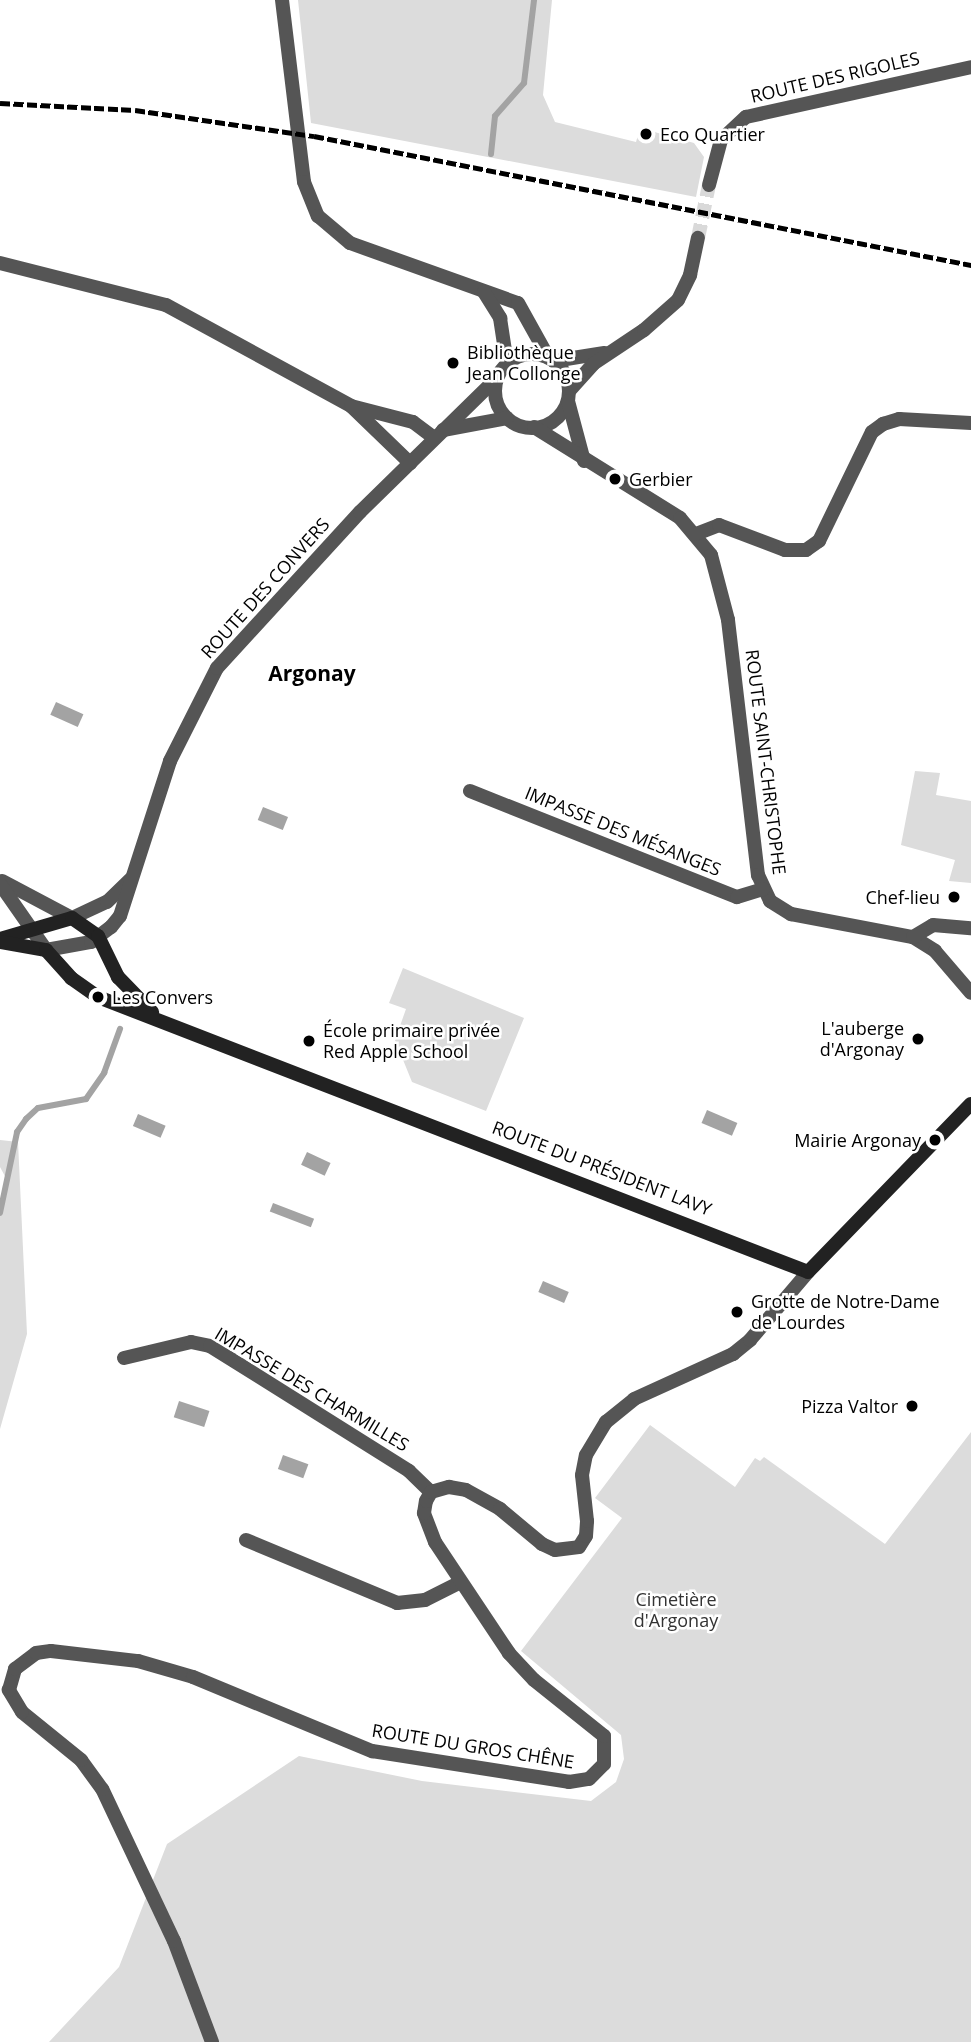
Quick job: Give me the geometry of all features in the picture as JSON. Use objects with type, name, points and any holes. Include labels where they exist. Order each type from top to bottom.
[{"type":"street","points":[[282,0],[304,181],[317,216],[350,243],[518,303],[551,359],[565,373],[585,463]]},
{"type":"street","name":"ROUTE DES RIGOLES","points":[[709,185],[721,140],[746,117],[971,67]]},
{"type":"street","points":[[0,263],[166,305],[351,406],[413,422],[438,435],[508,418],[534,427],[557,418],[568,396],[609,352],[644,330],[678,300],[690,275],[698,238]]},
{"type":"street","points":[[484,292],[500,318],[507,363]]},
{"type":"street","points":[[508,418],[498,404],[497,378],[507,363],[527,354],[551,359],[609,352]]},
{"type":"street","name":"ROUTE DES CONVERS","points":[[46,950],[68,949],[98,936],[120,916],[170,761],[217,668],[410,463],[497,378]]},
{"type":"street","points":[[351,406],[410,463]]},
{"type":"street","points":[[696,534],[719,525],[785,550],[806,550],[819,541],[872,432],[883,424],[899,419],[971,423]]},
{"type":"street","name":"ROUTE SAINT-CHRISTOPHE","points":[[534,427],[585,463],[660,504],[696,534],[714,564],[728,620],[751,831],[763,889],[770,901],[791,914],[897,931],[913,937],[935,951],[971,993]]},
{"type":"street","name":"IMPASSE DES MÉSANGES","points":[[470,791],[737,897],[763,889]]},
{"type":"street","name":"ROUTE DES CONVERS","points":[[72,918],[107,902],[132,878]]},
{"type":"street","name":"ROUTE DU PRÉSIDENT LAVY","points":[[0,882],[72,918],[98,936],[118,977],[161,1020]]},
{"type":"street","name":"ROUTE DU PRÉSIDENT LAVY","points":[[0,882],[29,929],[46,950],[71,978],[98,997],[808,1272]]},
{"type":"street","points":[[0,941],[29,929],[72,918]]},
{"type":"street","points":[[913,937],[933,925],[971,928]]},
{"type":"street","points":[[0,941],[46,950]]},
{"type":"street","points":[[431,1492],[449,1487],[466,1490],[500,1509],[542,1544],[555,1550],[579,1547],[586,1536],[582,1475],[586,1455],[606,1422],[634,1399],[733,1354],[750,1340],[808,1272],[971,1104]]},
{"type":"street","name":"IMPASSE DES CHARMILLES","points":[[124,1359],[191,1342],[210,1346],[409,1471],[431,1492]]},
{"type":"street","name":"ROUTE DU GROS CHÊNE","points":[[212,2042],[174,1941],[103,1789],[81,1760],[13,1700],[9,1689],[15,1669],[36,1653],[51,1651],[138,1661],[193,1677],[372,1751],[569,1782],[595,1774],[606,1756],[604,1736],[522,1668],[461,1582],[428,1528],[424,1513],[431,1492]]},
{"type":"street","points":[[246,1540],[397,1603],[425,1600],[461,1582]]},
{"type":"green space","points":[[298,0],[552,0],[543,95],[555,122],[636,142],[640,128],[694,143],[704,157],[696,197],[311,123]]},
{"type":"green space","points":[[915,771],[940,773],[936,795],[971,801],[971,883],[949,881],[955,860],[901,845]]},
{"type":"green space","points":[[403,968],[524,1018],[486,1111],[412,1082],[395,1040],[406,1009],[389,1003]]},
{"type":"green space","points":[[0,1140],[18,1142],[27,1334],[0,1429],[0,1213],[7,1180],[0,1167]]},
{"type":"green space","name":"Cimetière d'Argonay","points":[[650,1425],[735,1487],[755,1458],[760,1461],[764,1457],[885,1544],[971,1432],[971,2042],[49,2042],[119,1967],[167,1844],[299,1756],[422,1781],[591,1801],[616,1782],[624,1759],[621,1735],[521,1651],[622,1518],[595,1498]]},
{"type":"shaded area","points":[[56,702],[83,714],[78,727],[50,715]]},
{"type":"shaded area","points":[[263,807],[288,817],[283,830],[258,820]]},
{"type":"shaded area","points":[[707,1110],[737,1123],[732,1136],[702,1123]]},
{"type":"shaded area","points":[[138,1114],[166,1126],[161,1138],[133,1126]]},
{"type":"shaded area","points":[[307,1152],[331,1163],[325,1176],[301,1165]]},
{"type":"shaded area","points":[[273,1203],[314,1219],[311,1227],[270,1211]]},
{"type":"shaded area","points":[[543,1281],[569,1292],[564,1303],[538,1292]]},
{"type":"shaded area","points":[[179,1401],[209,1411],[204,1427],[174,1417]]},
{"type":"shaded area","points":[[283,1455],[308,1464],[303,1478],[278,1469]]},
{"type":"waterway","points":[[491,154],[495,116],[524,83],[534,0]]},
{"type":"waterway","points":[[0,1213],[17,1132],[38,1108],[86,1099],[104,1073],[120,1029]]},
{"type":"tunnel","points":[[698,238],[709,185]]},
{"type":"railway","points":[[0,103],[135,110],[314,136],[971,265]]},
{"type":"place","name":"Eco Quartier","points":[[646,134]]},
{"type":"place","name":"Bibliothèque Jean Collonge","points":[[453,363]]},
{"type":"place","name":"Gerbier","points":[[615,479]]},
{"type":"place","name":"Chef-lieu","points":[[954,897]]},
{"type":"place","name":"Les Convers","points":[[98,997]]},
{"type":"place","name":"L'auberge d'Argonay","points":[[918,1039]]},
{"type":"place","name":"École primaire privée Red Apple School","points":[[309,1041]]},
{"type":"place","name":"Mairie Argonay","points":[[935,1140]]},
{"type":"place","name":"Grotte de Notre-Dame de Lourdes","points":[[737,1312]]},
{"type":"place","name":"Pizza Valtor","points":[[912,1406]]},
{"type":"district","name":"Argonay","points":[[312,673]]}]
